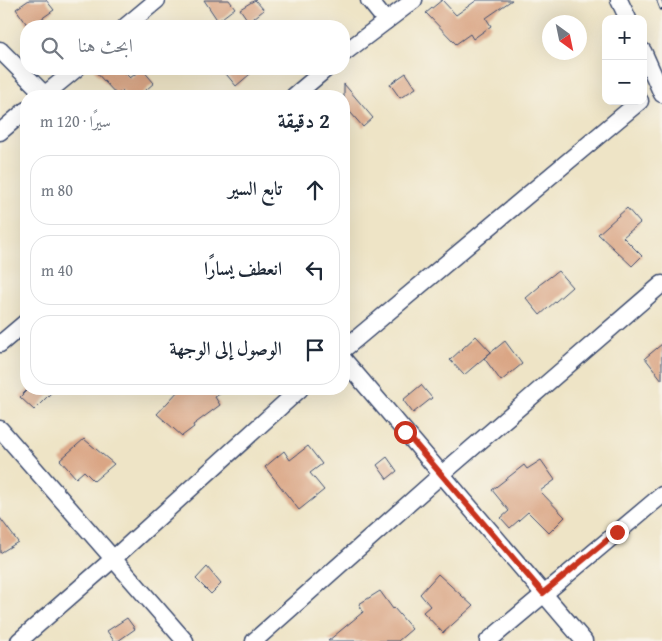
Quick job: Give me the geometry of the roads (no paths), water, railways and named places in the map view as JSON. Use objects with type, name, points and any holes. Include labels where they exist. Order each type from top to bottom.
[{"type":"street","points":[[133,20],[157,0]]},
{"type":"street","points":[[369,0],[386,21]]},
{"type":"street","points":[[350,48],[414,0]]},
{"type":"street","points":[[619,0],[626,15]]},
{"type":"street","points":[[0,50],[20,70]]},
{"type":"street","points":[[647,59],[661,89],[647,96]]},
{"type":"street","points":[[24,75],[39,90]]},
{"type":"street","points":[[52,90],[69,75]]},
{"type":"street","points":[[301,90],[319,75]]},
{"type":"street","points":[[350,344],[635,105]]},
{"type":"street","points":[[0,132],[20,115]]},
{"type":"street","points":[[254,641],[442,474],[662,284]]},
{"type":"street","points":[[0,344],[20,327]]},
{"type":"street","points":[[350,367],[584,641]]},
{"type":"street","points":[[18,641],[113,559],[293,395]]},
{"type":"street","points":[[0,429],[184,641]]},
{"type":"street","points":[[488,641],[662,495]]},
{"type":"railway","points":[[659,0],[662,8]]}]
